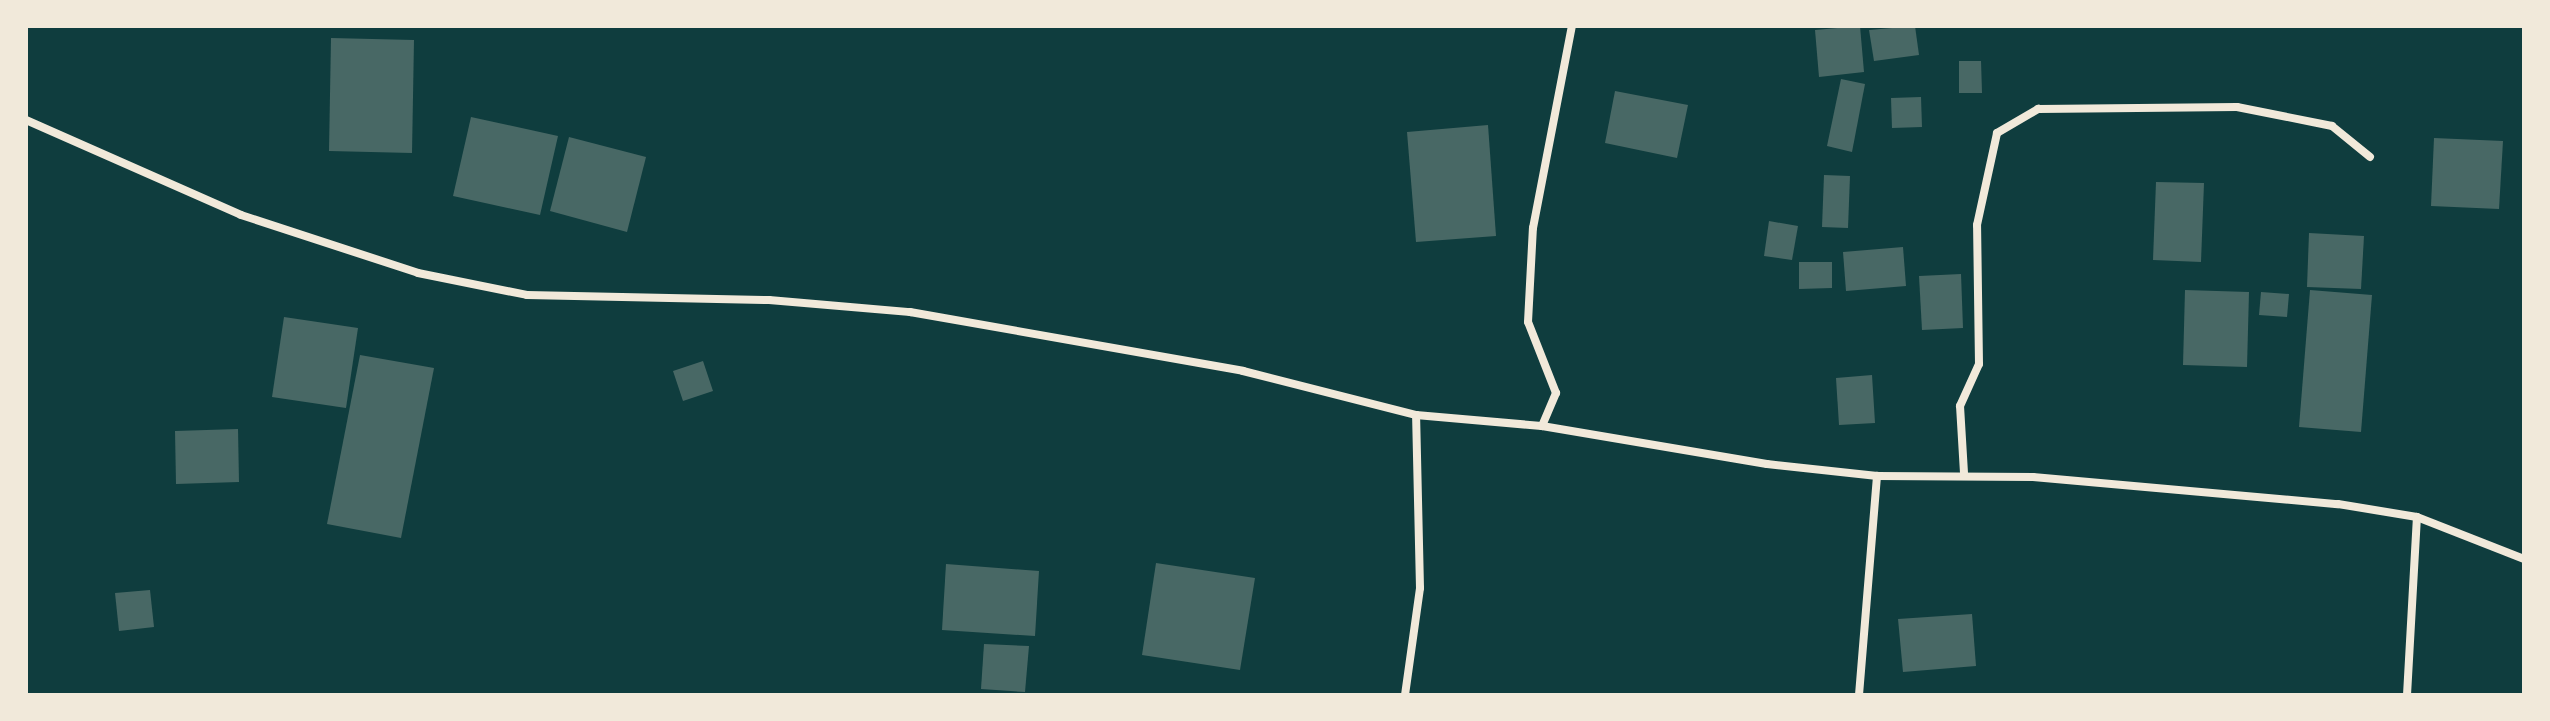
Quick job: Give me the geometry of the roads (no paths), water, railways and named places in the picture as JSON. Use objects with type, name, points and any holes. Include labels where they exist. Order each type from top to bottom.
[{"type":"street","points":[[1542,426],[1556,393],[1528,322],[1533,228],[1572,26]]},
{"type":"street","points":[[1964,473],[1960,406],[1979,364],[1977,225],[1997,133],[2038,109],[2237,107],[2332,126],[2370,157]]},
{"type":"street","points":[[26,120],[241,215],[361,257],[467,284],[527,295],[769,300],[910,312],[1228,368],[1416,415],[1542,426],[1767,464],[1877,476],[1964,473],[2170,487],[2417,517],[2524,559]]},
{"type":"street","points":[[1405,695],[1420,588],[1416,415]]},
{"type":"street","points":[[1859,695],[1877,476]]},
{"type":"street","points":[[2407,695],[2417,517]]}]
